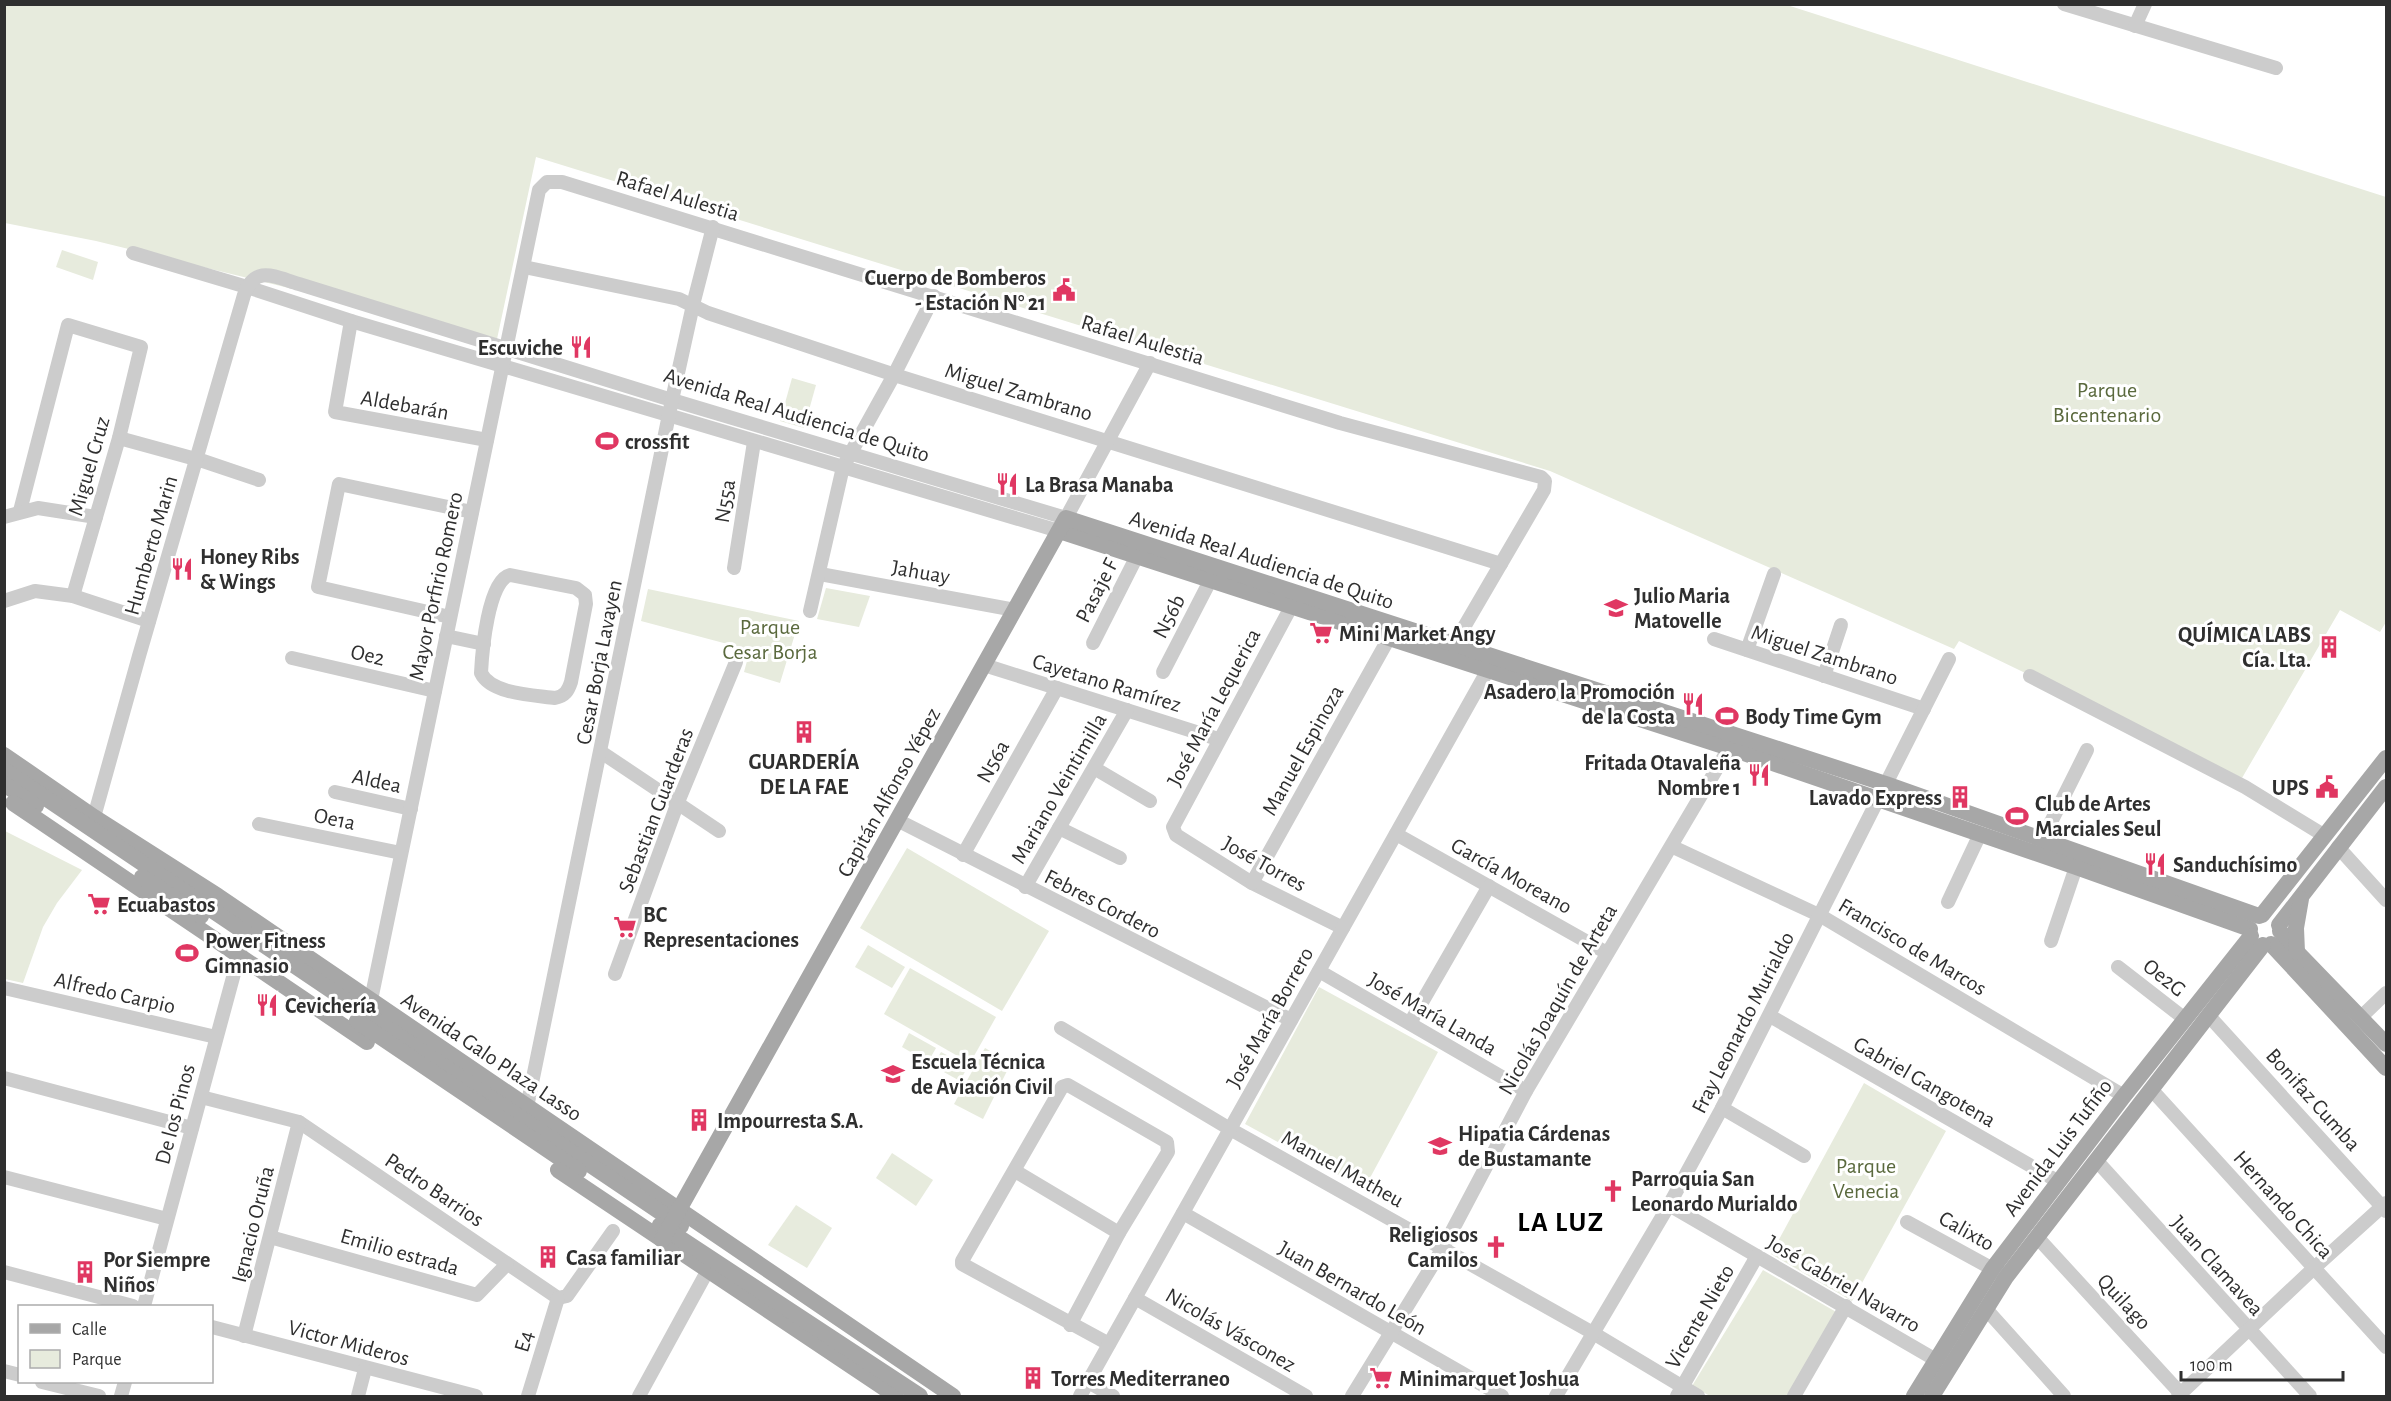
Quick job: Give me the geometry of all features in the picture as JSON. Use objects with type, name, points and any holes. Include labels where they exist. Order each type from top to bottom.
[{"type":"main road","name":"Avenida Real Audiencia de Quito","points":[[1062,525],[1137,556],[1290,607],[1389,638],[1491,665],[1883,792],[1980,834],[2229,922],[2264,930]]},
{"type":"main road","name":"Avenida Real Audiencia de Quito","points":[[1062,525],[1453,646],[1491,665],[1729,748],[2042,840],[2264,930],[2386,1068]]},
{"type":"main road","name":"Capitán Alfonso Yépez","points":[[670,1225],[1062,525]]},
{"type":"main road","name":"Avenida Galo Plaza Lasso","points":[[4,755],[94,817],[218,896],[527,1107],[670,1225],[953,1396]]},
{"type":"main road","name":"Avenida Luis Tufiño","points":[[1914,1396],[1936,1360],[2000,1273],[2059,1182],[2124,1096],[2236,955],[2302,894],[2355,798],[2386,758]]},
{"type":"main road","name":"Avenida Galo Plaza Lasso","points":[[4,770],[242,944]]},
{"type":"main road","name":"Avenida Galo Plaza Lasso","points":[[4,784],[242,944],[670,1225],[920,1396]]},
{"type":"main road","name":"Avenida Luis Tufiño","points":[[1936,1394],[1986,1309],[2000,1273],[2037,1237],[2210,1016],[2264,930],[2332,842],[2369,808],[2386,787]]},
{"type":"main road","name":"Avenida Galo Plaza Lasso","points":[[4,798],[242,944],[670,1225],[936,1396]]},
{"type":"main road","points":[[2355,798],[2369,808]]},
{"type":"main road","points":[[2297,952],[2297,910],[2302,894]]},
{"type":"main road","points":[[2229,922],[2238,939],[2236,955]]},
{"type":"main road","points":[[2264,930],[2297,952],[2386,1044]]},
{"type":"main road","points":[[2156,1056],[2168,1068]]},
{"type":"main road","name":"Avenida Galo Plaza Lasso","points":[[670,1225],[708,1270],[896,1396]]},
{"type":"street","points":[[2064,4],[2276,68]]},
{"type":"street","points":[[2136,26],[2145,4]]},
{"type":"street","name":"Rafael Aulestia","points":[[547,183],[562,182],[713,227],[1340,423],[1541,477],[1545,481],[1544,490],[1453,646]]},
{"type":"street","name":"Mayor Porfirio Romero","points":[[371,1000],[539,190],[547,183]]},
{"type":"street","name":"Cesar Borja Lavayen","points":[[527,1107],[672,400],[713,227]]},
{"type":"street","name":"Avenida Real Audiencia de Quito","points":[[133,253],[754,442],[1062,525]]},
{"type":"street","name":"Miguel Zambrano","points":[[524,267],[679,299],[708,313],[894,375],[1501,564]]},
{"type":"street","name":"Avenida Real Audiencia de Quito","points":[[247,287],[254,277],[267,275],[849,454],[1062,525]]},
{"type":"street","name":"Humberto Marin","points":[[94,817],[247,287]]},
{"type":"street","points":[[810,611],[843,467],[894,375],[934,296]]},
{"type":"street","name":"Aldebarán","points":[[351,321],[335,412],[487,440]]},
{"type":"street","name":"Miguel Cruz","points":[[20,511],[68,325],[141,347],[119,438],[73,596]]},
{"type":"street","name":"Capitán Alfonso Yépez","points":[[1062,525],[1150,363]]},
{"type":"street","points":[[119,438],[197,459],[259,480]]},
{"type":"street","name":"N55a","points":[[734,568],[754,442]]},
{"type":"street","points":[[450,617],[318,587],[339,484],[472,512]]},
{"type":"street","points":[[4,517],[38,508],[96,517]]},
{"type":"street","name":"Pasaje F","points":[[1093,643],[1137,556]]},
{"type":"street","name":"Jahuay","points":[[820,574],[1015,610]]},
{"type":"street","points":[[1747,650],[1774,574]]},
{"type":"street","points":[[510,575],[576,588],[585,595],[586,604],[571,682],[569,689],[562,697],[537,696],[489,684],[481,673],[484,644],[493,595],[504,576],[510,575]]},
{"type":"street","name":"N56b","points":[[1162,672],[1210,579]]},
{"type":"street","points":[[4,601],[35,591],[73,596],[149,621]]},
{"type":"street","name":"José María Lequerica","points":[[1173,827],[1290,607]]},
{"type":"street","points":[[1824,676],[1840,625]]},
{"type":"street","points":[[447,636],[484,644]]},
{"type":"street","name":"Manuel Espinoza","points":[[1252,883],[1389,638]]},
{"type":"street","name":"Miguel Zambrano","points":[[1714,639],[1924,709]]},
{"type":"street","name":"Oe2","points":[[292,658],[435,691]]},
{"type":"street","name":"Fray Leonardo Murialdo","points":[[1556,1396],[1669,1205],[1722,1108],[1949,659]]},
{"type":"street","name":"Sebastian Guarderas","points":[[615,974],[678,802],[736,662]]},
{"type":"street","name":"Cayetano Ramírez","points":[[984,665],[1218,739]]},
{"type":"street","name":"José María Borrero","points":[[1080,1396],[1491,665]]},
{"type":"street","points":[[2030,676],[2245,787],[2332,842],[2386,900]]},
{"type":"street","name":"N56a","points":[[963,855],[1057,688]]},
{"type":"street","name":"Mariano Veintimilla","points":[[1025,887],[1127,710]]},
{"type":"street","name":"Nicolás Joaquín de Arteta","points":[[1352,1396],[1443,1248],[1526,1091],[1607,952],[1673,847],[1729,748]]},
{"type":"street","points":[[2042,840],[2087,750]]},
{"type":"street","points":[[601,752],[719,831]]},
{"type":"street","points":[[1094,768],[1150,801]]},
{"type":"street","name":"Aldea","points":[[335,792],[411,809]]},
{"type":"street","name":"Febres Cordero","points":[[897,820],[1025,887],[1291,1020]]},
{"type":"street","name":"Oe1a","points":[[259,824],[401,853]]},
{"type":"street","name":"José Torres","points":[[1173,827],[1176,834],[1252,883],[1343,928]]},
{"type":"street","points":[[1059,828],[1120,858]]},
{"type":"street","name":"García Moreano","points":[[1396,834],[1607,952]]},
{"type":"street","points":[[1948,902],[1959,883],[1980,834]]},
{"type":"street","name":"Francisco de Marcos","points":[[1673,847],[1821,916],[2124,1096]]},
{"type":"street","points":[[2051,940],[2076,867]]},
{"type":"street","points":[[1410,1023],[1489,886]]},
{"type":"street","name":"De los Pinos","points":[[144,1305],[242,944]]},
{"type":"street","name":"Oe2G","points":[[2118,967],[2185,1019]]},
{"type":"street","name":"José María Landa","points":[[1319,971],[1526,1091]]},
{"type":"street","name":"Alfredo Carpio","points":[[4,988],[216,1037]]},
{"type":"street","points":[[2361,1017],[2386,993]]},
{"type":"street","name":"Gabriel Gangotena","points":[[1770,1016],[2059,1182]]},
{"type":"street","name":"Bonifaz Cumba","points":[[2210,1016],[2385,1207]]},
{"type":"street","name":"Manuel Matheu","points":[[1061,1028],[1230,1129],[1593,1333],[1680,1392],[1698,1396]]},
{"type":"street","points":[[4,1078],[192,1128]]},
{"type":"street","points":[[1070,1325],[1119,1233],[1168,1152],[1167,1142],[1065,1085],[962,1264],[1070,1325],[1109,1344]]},
{"type":"street","name":"Hernando Chica","points":[[2151,1089],[2386,1347]]},
{"type":"street","name":"Pedro Barrios","points":[[201,1097],[299,1122],[558,1298]]},
{"type":"street","points":[[1722,1108],[1804,1156]]},
{"type":"street","name":"Ignacio Oruña","points":[[244,1336],[299,1122]]},
{"type":"street","name":"Juan Clamavea","points":[[2096,1160],[2248,1331],[2310,1396]]},
{"type":"street","points":[[1015,1171],[1119,1233]]},
{"type":"street","points":[[4,1177],[167,1219]]},
{"type":"street","name":"José Gabriel Navarro","points":[[1669,1205],[1936,1360]]},
{"type":"street","points":[[2180,1395],[2314,1268],[2385,1207]]},
{"type":"street","name":"Juan Bernardo León","points":[[1183,1213],[1502,1396]]},
{"type":"street","name":"Calixto","points":[[1907,1222],[2000,1273]]},
{"type":"street","points":[[558,1298],[567,1296],[613,1230]]},
{"type":"street","name":"Emilio estrada","points":[[270,1237],[477,1295],[507,1264]]},
{"type":"street","name":"Quilago","points":[[2037,1237],[2180,1395]]},
{"type":"street","name":"Vicente Nieto","points":[[1680,1392],[1757,1256]]},
{"type":"street","points":[[639,1396],[708,1270]]},
{"type":"street","points":[[4,1272],[129,1305]]},
{"type":"street","name":"E4","points":[[528,1396],[558,1298]]},
{"type":"street","name":"Nicolás Vásconez","points":[[1135,1298],[1306,1396]]},
{"type":"street","points":[[1794,1396],[1846,1306]]},
{"type":"street","points":[[1986,1309],[2064,1396]]},
{"type":"street","name":"Victor Mideros","points":[[213,1328],[476,1396]]},
{"type":"street","points":[[358,1396],[365,1369]]},
{"type":"street","points":[[1088,1382],[1113,1396]]},
{"type":"street","points":[[46,1383],[99,1396]]},
{"type":"green space","name":"Parque Bicentenario","points":[[4,5],[1787,5],[2386,197],[2386,622],[2380,632],[2340,610],[2242,778],[1959,641],[1954,649],[1550,471],[536,157],[497,339],[96,241],[5,223]]},
{"type":"green space","points":[[62,250],[98,262],[93,280],[56,267]]},
{"type":"green space","points":[[792,378],[816,385],[804,428],[780,421]]},
{"type":"green space","points":[[826,588],[870,596],[859,627],[817,619]]},
{"type":"green space","name":"Parque Cesar Borja","points":[[648,589],[799,621],[780,683],[744,672],[750,650],[641,621]]},
{"type":"green space","points":[[5,831],[82,870],[57,903],[43,927],[23,983],[5,979]]},
{"type":"green space","points":[[907,848],[1049,931],[1002,1011],[860,928]]},
{"type":"green space","points":[[868,945],[905,967],[892,988],[855,967]]},
{"type":"green space","points":[[910,968],[996,1017],[970,1063],[884,1014]]},
{"type":"green space","points":[[1319,987],[1438,1052],[1364,1189],[1245,1124]]},
{"type":"green space","points":[[909,1033],[936,1048],[928,1062],[902,1047]]},
{"type":"green space","points":[[985,1048],[1011,1063],[983,1119],[954,1104]]},
{"type":"green space","points":[[941,1052],[968,1066],[960,1081],[933,1066]]},
{"type":"green space","name":"Parque Venecia","points":[[1864,1083],[1946,1131],[1852,1301],[1771,1254]]},
{"type":"green space","points":[[892,1153],[933,1180],[916,1206],[876,1178]]},
{"type":"green space","points":[[796,1205],[832,1228],[807,1268],[768,1245]]},
{"type":"green space","points":[[1763,1270],[1838,1313],[1788,1396],[1710,1396],[1692,1386]]},
{"type":"place","name":"Cuerpo de Bomberos - Estación N° 21","points":[[1064,290]]},
{"type":"place","name":"Escuviche","points":[[581,347]]},
{"type":"place","name":"crossfit","points":[[607,441]]},
{"type":"place","name":"La Brasa Manaba","points":[[1007,484]]},
{"type":"place","name":"Honey Ribs & Wings","points":[[182,569]]},
{"type":"place","name":"Julio Maria Matovelle","points":[[1616,608]]},
{"type":"place","name":"Mini Market Angy","points":[[1321,633]]},
{"type":"place","name":"QUÍMICA LABS Cía. Lta.","points":[[2329,647]]},
{"type":"place","name":"Asadero la Promoción de la Costa","points":[[1693,704]]},
{"type":"place","name":"Body Time Gym","points":[[1727,716]]},
{"type":"place","name":"GUARDERÍA DE LA FAE","points":[[804,732]]},
{"type":"place","name":"Fritada Otavaleña Nombre 1","points":[[1759,775]]},
{"type":"place","name":"UPS","points":[[2327,787]]},
{"type":"place","name":"Lavado Express","points":[[1960,797]]},
{"type":"place","name":"Club de Artes Marciales Seul","points":[[2017,816]]},
{"type":"place","name":"Sanduchísimo","points":[[2155,864]]},
{"type":"place","name":"Ecuabastos","points":[[99,904]]},
{"type":"place","name":"BC Representaciones","points":[[625,927]]},
{"type":"place","name":"Power Fitness Gimnasio","points":[[187,953]]},
{"type":"place","name":"Cevichería","points":[[267,1005]]},
{"type":"place","name":"Escuela Técnica de Aviación Civil","points":[[893,1074]]},
{"type":"place","name":"Impourresta S.A.","points":[[699,1120]]},
{"type":"place","name":"Hipatia Cárdenas de Bustamante","points":[[1440,1146]]},
{"type":"place","name":"Parroquia San Leonardo Murialdo","points":[[1613,1191]]},
{"type":"place","name":"Religiosos Camilos","points":[[1496,1247]]},
{"type":"place","name":"Casa familiar","points":[[548,1257]]},
{"type":"place","name":"Por Siempre Niños","points":[[85,1272]]},
{"type":"place","name":"Torres Mediterraneo","points":[[1033,1378]]},
{"type":"place","name":"Minimarquet Joshua","points":[[1381,1378]]},
{"type":"district","name":"LA LUZ","points":[[1561,1221]]}]
